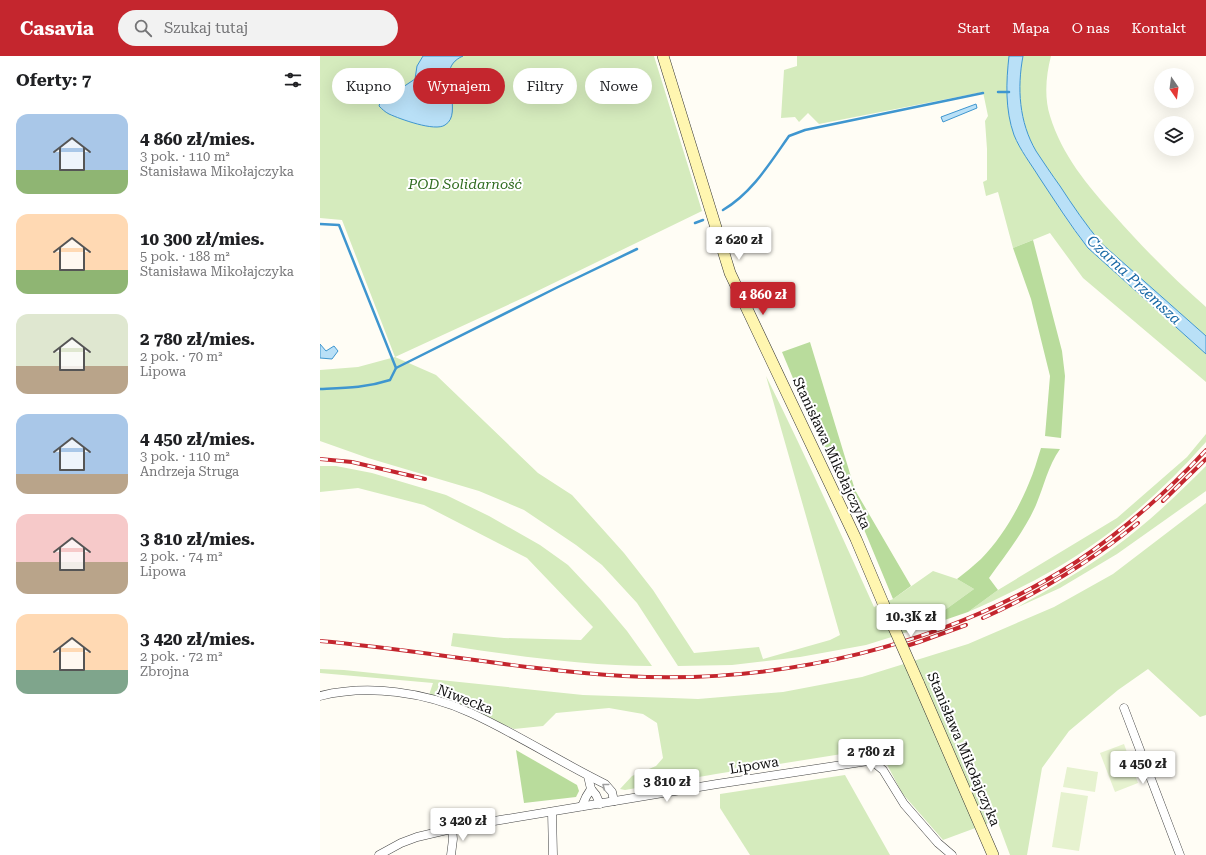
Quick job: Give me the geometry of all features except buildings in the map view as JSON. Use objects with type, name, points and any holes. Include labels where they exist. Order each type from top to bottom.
[{"type":"street","name":"Stanisława Mikołajczyka","points":[[663,56],[730,273],[856,539],[993,855]]},
{"type":"street","name":"Niwecka","points":[[320,696],[346,691],[382,692],[410,695],[443,703],[470,712],[605,784],[612,792],[614,801]]},
{"type":"street","points":[[1124,708],[1180,855]]},
{"type":"street","name":"Lipowa","points":[[379,855],[416,837],[452,829],[816,768],[872,761],[883,770],[904,804],[938,843],[952,855]]},
{"type":"street","points":[[588,776],[591,789],[596,795],[600,804]]},
{"type":"street","points":[[582,806],[591,789]]},
{"type":"street","points":[[552,812],[553,855]]},
{"type":"street","points":[[451,855],[453,839],[452,829]]},
{"type":"green space","name":"POD Solidarność","points":[[320,56],[654,56],[702,211],[525,297],[395,357],[342,220],[320,218]]},
{"type":"green space","points":[[797,56],[1009,56],[1007,86],[1009,116],[1014,135],[1023,152],[1069,223],[1088,248],[1206,354],[1206,382],[1083,278],[1050,233],[1013,248],[998,192],[986,196],[983,182],[987,180],[985,121],[988,116],[983,92],[819,124],[808,113],[799,122],[795,117],[781,118],[784,70],[797,66]]},
{"type":"green space","points":[[1023,56],[1051,56],[1046,94],[1048,109],[1055,130],[1068,157],[1104,204],[1136,239],[1206,307],[1206,336],[1101,243],[1036,151],[1026,128],[1021,105],[1020,80]]},
{"type":"green space","points":[[1033,240],[1062,351],[1065,376],[1061,438],[1045,436],[1050,376],[1031,299],[1013,248]]},
{"type":"green space","points":[[810,342],[855,490],[911,586],[893,599],[863,527],[805,407],[782,352]]},
{"type":"green space","points":[[395,357],[436,375],[538,473],[572,495],[624,553],[653,590],[694,653],[759,647],[763,659],[830,640],[840,635],[766,376],[808,462],[874,607],[893,599],[933,571],[957,579],[974,589],[931,620],[933,624],[866,645],[800,657],[732,665],[678,666],[637,603],[602,565],[576,545],[524,510],[479,491],[368,458],[320,441],[320,370],[358,367]]},
{"type":"green space","points":[[1206,434],[1206,442],[1172,478],[1136,512],[1097,542],[1044,575],[1012,592],[968,612],[998,590],[1117,518],[1187,457]]},
{"type":"green space","points":[[1041,448],[1060,449],[1049,469],[1039,498],[1031,515],[1014,543],[989,578],[998,590],[968,612],[933,624],[931,620],[974,589],[957,579],[981,559],[1008,524],[1029,483]]},
{"type":"green space","points":[[320,466],[336,466],[372,473],[446,495],[489,516],[540,545],[568,565],[600,599],[627,631],[652,666],[627,666],[576,662],[526,657],[451,646],[453,633],[504,638],[581,640],[593,627],[527,558],[424,505],[358,488],[320,492]]},
{"type":"green space","points":[[1206,466],[1206,491],[1117,554],[1060,588],[1016,608],[1079,571],[1115,547],[1162,508]]},
{"type":"green space","points":[[1206,503],[1206,715],[1200,717],[1148,669],[1118,690],[1069,731],[1042,768],[1027,855],[1010,855],[997,820],[943,840],[902,793],[881,753],[867,750],[625,790],[620,789],[632,776],[656,766],[663,758],[657,723],[643,714],[609,708],[556,713],[543,726],[514,729],[429,695],[433,683],[320,673],[320,669],[344,670],[583,695],[698,699],[783,692],[862,677],[968,644],[1054,607],[1113,574]]},
{"type":"green space","points":[[1124,744],[1138,783],[1115,792],[1100,753]]},
{"type":"green space","points":[[516,750],[577,785],[579,791],[576,797],[524,803]]},
{"type":"green space","points":[[1067,767],[1098,772],[1095,792],[1063,787]]},
{"type":"green space","points":[[845,775],[890,855],[750,855],[720,808],[720,794]]},
{"type":"green space","points":[[1061,792],[1088,796],[1079,851],[1052,847]]},
{"type":"water","points":[[423,56],[463,56],[457,59],[451,68],[417,68]]},
{"type":"water","name":"Czarna Przemsza","points":[[1009,56],[1023,56],[1020,80],[1021,105],[1026,128],[1036,151],[1101,243],[1206,336],[1206,354],[1088,248],[1057,204],[1022,151],[1014,135],[1009,116],[1007,96]]},
{"type":"water","points":[[413,80],[413,104],[452,104],[452,116],[448,122],[440,127],[426,126],[409,122],[389,114],[379,106],[380,104],[405,104],[405,86]]},
{"type":"water","points":[[976,104],[977,108],[943,122],[941,117]]},
{"type":"water","points":[[320,344],[326,351],[334,346],[338,351],[332,359],[320,358]]},
{"type":"waterway","points":[[998,92],[1009,92]]},
{"type":"waterway","points":[[723,210],[752,186],[789,136],[805,130],[983,93]]},
{"type":"waterway","points":[[695,223],[703,220]]},
{"type":"waterway","points":[[320,224],[339,225],[396,368]]},
{"type":"waterway","points":[[320,389],[364,386],[390,380],[396,368],[637,249]]},
{"type":"railway","points":[[320,641],[396,649],[510,665],[624,676],[683,677],[742,674],[801,666],[859,654],[916,637],[972,617],[1025,591],[1076,562],[1128,524],[1176,481],[1206,450]]},
{"type":"railway","points":[[320,459],[352,462],[425,479]]},
{"type":"railway","points":[[1163,501],[1206,459]]},
{"type":"railway","points":[[983,618],[1064,576],[1083,564],[1138,523]]},
{"type":"railway","points":[[900,648],[966,625]]}]
